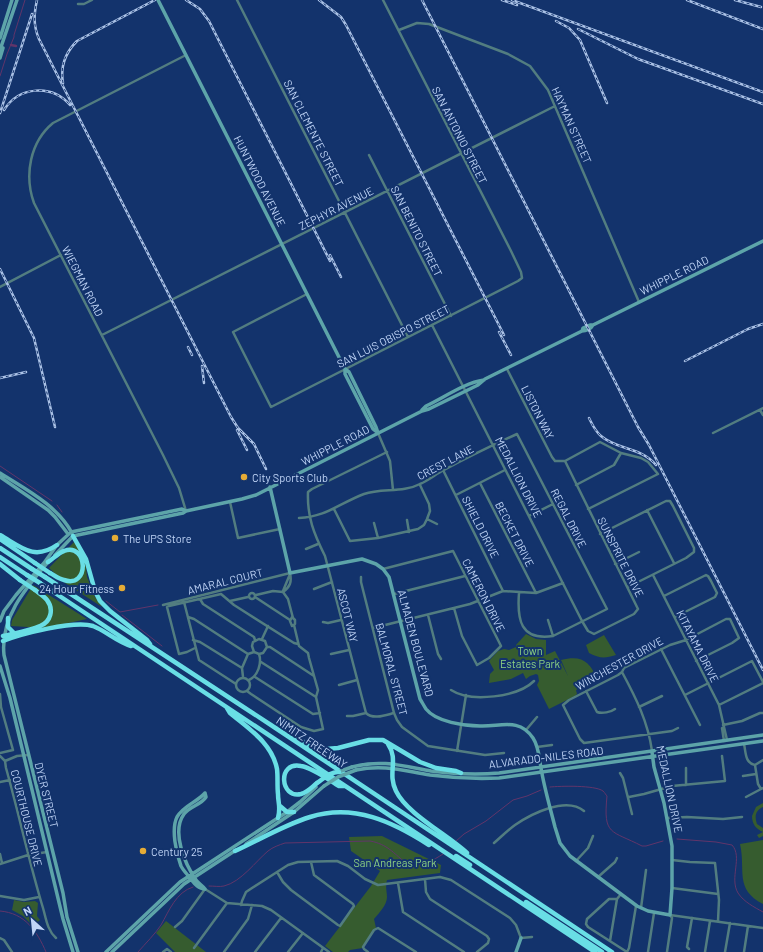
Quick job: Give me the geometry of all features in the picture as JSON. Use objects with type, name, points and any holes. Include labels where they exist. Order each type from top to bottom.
[{"type":"highway","points":[[71,534],[86,559],[95,591],[100,601],[110,611],[147,640],[152,647]]},
{"type":"highway","points":[[0,535],[29,551],[40,553],[57,545]]},
{"type":"highway","points":[[0,539],[35,563],[64,580],[75,580],[82,573],[83,562],[77,554],[67,551],[62,552],[48,562]]},
{"type":"highway","name":"NIMITZ FREEWAY","points":[[0,548],[152,647],[207,685],[446,840]]},
{"type":"highway","name":"NIMITZ FREEWAY","points":[[0,557],[439,848],[463,857],[595,952]]},
{"type":"highway","points":[[0,564],[49,602],[51,610],[50,617],[47,622],[41,626],[14,633],[2,639]]},
{"type":"highway","points":[[8,618],[8,627],[14,633]]},
{"type":"highway","points":[[2,639],[80,624],[97,628],[125,644],[136,647]]},
{"type":"highway","points":[[225,706],[230,713],[261,739],[270,751],[276,768],[280,806],[278,818]]},
{"type":"highway","points":[[277,729],[284,731],[307,744],[326,749],[338,748],[369,740],[383,740],[420,762],[436,768],[460,773]]},
{"type":"highway","points":[[383,740],[388,744],[394,756],[393,782],[400,798],[412,810],[463,857],[602,952]]},
{"type":"highway","points":[[339,772],[336,771],[332,773],[319,785],[304,793],[296,794],[290,792],[286,788],[284,778],[285,772],[289,768],[300,765],[308,768],[340,786],[347,786]]},
{"type":"highway","points":[[280,806],[287,812],[294,812]]},
{"type":"highway","points":[[235,851],[305,818],[321,814],[344,812],[367,815],[384,821],[439,848]]},
{"type":"highway","points":[[463,857],[470,858],[612,952]]},
{"type":"main road","points":[[0,38],[12,0]]},
{"type":"main road","points":[[0,50],[17,0]]},
{"type":"main road","name":"HUNTWOOD AVENUE","points":[[158,0],[345,369],[349,372],[378,433]]},
{"type":"main road","points":[[0,58],[11,26],[10,21]]},
{"type":"main road","name":"WHIPPLE ROAD","points":[[71,534],[176,515],[186,511],[249,497],[378,433],[422,410],[426,406],[465,389],[476,381],[485,379],[507,369],[763,241]]},
{"type":"main road","points":[[0,473],[51,507],[63,519],[71,534]]},
{"type":"main road","points":[[0,477],[48,510],[71,534]]},
{"type":"main road","points":[[270,487],[290,573],[362,559],[376,564],[383,569]]},
{"type":"main road","points":[[0,621],[6,608],[44,563],[57,545],[71,534]]},
{"type":"main road","points":[[2,639],[8,618],[19,598],[71,534]]},
{"type":"main road","name":"ALMADEN BOULEVARD","points":[[383,569],[389,577],[420,699],[426,710],[439,719],[462,724],[481,726],[507,724],[526,730]]},
{"type":"main road","name":"DYER STREET","points":[[2,639],[4,655],[67,917],[78,952]]},
{"type":"main road","name":"DYER STREET","points":[[0,666],[4,676],[24,755],[63,919],[73,952]]},
{"type":"main road","points":[[526,730],[533,738],[537,748],[550,808],[564,848],[576,861],[636,906],[654,913],[670,915]]},
{"type":"main road","name":"ALVARADO-NILES ROAD","points":[[112,952],[192,877],[287,812],[319,785],[356,770],[393,766],[431,775],[483,779],[763,735]]},
{"type":"main road","name":"ALVARADO-NILES ROAD","points":[[339,772],[369,763],[432,771],[483,774],[541,770],[653,757],[763,741]]},
{"type":"main road","name":"MEDALLION DRIVE","points":[[652,752],[672,846],[672,888],[670,915]]},
{"type":"main road","points":[[483,779],[484,776],[500,775],[507,772]]},
{"type":"main road","name":"ALVARADO-NILES ROAD","points":[[106,952],[180,882],[203,872],[294,812],[319,785]]},
{"type":"main road","points":[[192,877],[186,864],[179,840],[178,830],[185,813],[204,800],[206,797],[205,793],[183,809],[178,816],[174,836],[182,867],[192,877],[203,887]]},
{"type":"main road","points":[[47,852],[54,858]]},
{"type":"main road","points":[[203,872],[200,879],[203,887]]},
{"type":"main road","points":[[516,952],[521,938]]},
{"type":"street","points":[[78,4],[84,4],[92,0]]},
{"type":"street","name":"SAN CLEMENTE STREET","points":[[238,0],[344,213],[408,337]]},
{"type":"street","name":"SAN ANTONIO STREET","points":[[383,0],[519,268],[522,278]]},
{"type":"street","name":"HAYMAN STREET","points":[[399,30],[417,23],[429,24],[508,54],[530,66],[545,84],[639,302]]},
{"type":"street","name":"WIEGMAN ROAD","points":[[186,55],[53,123],[43,133],[36,146],[30,168],[30,188],[34,203],[163,455],[179,488],[186,511]]},
{"type":"street","name":"ZEPHYR AVENUE","points":[[102,335],[555,106]]},
{"type":"street","name":"SAN BENITO STREET","points":[[369,154],[451,316]]},
{"type":"street","points":[[0,287],[61,255]]},
{"type":"street","name":"SAN LUIS OBISPO STREET","points":[[307,294],[233,332],[271,407],[451,316],[522,278]]},
{"type":"street","name":"MEDALLION DRIVE","points":[[432,325],[582,621],[588,631],[594,634]]},
{"type":"street","name":"LISTON WAY","points":[[507,369],[552,458],[556,461],[564,461]]},
{"type":"street","points":[[713,433],[762,409],[763,415]]},
{"type":"street","name":"HUNTWOOD AVENUE","points":[[378,433],[387,452],[392,469],[393,490]]},
{"type":"street","name":"CREST LANE","points":[[310,518],[334,509],[367,493],[402,489],[420,485],[443,470],[518,434]]},
{"type":"street","name":"REGAL DRIVE","points":[[518,434],[607,609],[582,621]]},
{"type":"street","points":[[564,461],[600,442],[621,453],[641,458],[648,462],[658,474],[588,510]]},
{"type":"street","name":"ASCOT WAY","points":[[366,713],[328,565],[318,544],[310,518],[308,492],[387,452]]},
{"type":"street","points":[[576,485],[614,465],[621,453]]},
{"type":"street","name":"SUNSPRITE DRIVE","points":[[564,461],[637,605],[637,611],[634,614],[594,634]]},
{"type":"street","name":"SHIELD DRIVE","points":[[443,470],[503,591]]},
{"type":"street","points":[[456,495],[505,470]]},
{"type":"street","name":"BECKET DRIVE","points":[[480,483],[536,593]]},
{"type":"street","points":[[334,509],[350,541],[378,538],[409,532],[424,525],[430,512],[429,504],[420,485]]},
{"type":"street","points":[[600,534],[666,501],[670,501],[673,506],[694,550],[692,554],[628,587]]},
{"type":"street","points":[[230,502],[238,538],[280,528]]},
{"type":"street","points":[[529,516],[554,504]]},
{"type":"street","points":[[647,510],[674,563]]},
{"type":"street","points":[[299,518],[310,518]]},
{"type":"street","points":[[428,519],[437,524]]},
{"type":"street","points":[[407,520],[409,532]]},
{"type":"street","points":[[374,523],[378,538]]},
{"type":"street","points":[[306,549],[318,544]]},
{"type":"street","name":"CAMERON DRIVE","points":[[383,569],[453,551],[501,646],[489,658],[477,665],[462,636],[454,608]]},
{"type":"street","points":[[616,564],[639,552]]},
{"type":"street","points":[[230,601],[248,597],[250,598],[273,591],[283,592],[288,589],[290,585],[290,573]]},
{"type":"street","name":"AMARAL COURT","points":[[163,605],[290,573]]},
{"type":"street","name":"KITAYAMA DRIVE","points":[[652,575],[675,617],[719,705],[723,726],[725,727],[726,741]]},
{"type":"street","points":[[393,595],[465,576]]},
{"type":"street","points":[[664,596],[706,576],[709,578],[717,593],[713,598],[675,617]]},
{"type":"street","name":"BALMORAL STREET","points":[[361,577],[394,713],[402,727],[428,746],[485,755],[504,753]]},
{"type":"street","points":[[314,589],[332,582]]},
{"type":"street","points":[[373,628],[479,601],[503,591],[536,593],[563,583]]},
{"type":"street","points":[[283,592],[288,599],[291,624],[294,625],[298,644]]},
{"type":"street","points":[[519,593],[518,614],[522,625],[534,636],[553,636],[582,621]]},
{"type":"street","points":[[195,648],[179,654],[167,607],[221,594],[226,600],[230,601],[235,606],[294,643],[298,644],[308,653],[318,690],[316,696],[323,729],[314,731],[307,730],[247,691]]},
{"type":"street","points":[[255,596],[291,619]]},
{"type":"street","points":[[200,599],[203,604],[254,637],[255,640]]},
{"type":"street","points":[[184,602],[195,648],[200,662],[236,684],[236,688],[241,692],[247,691],[251,686],[249,680],[243,677]]},
{"type":"street","points":[[428,615],[438,654],[441,659]]},
{"type":"street","points":[[187,617],[194,619],[248,654]]},
{"type":"street","name":"WINCHESTER DRIVE","points":[[650,734],[584,743],[580,739],[563,705],[565,702],[622,672],[624,668],[661,649],[686,640],[723,620],[730,619],[739,638],[696,661]]},
{"type":"street","points":[[323,622],[328,623],[341,620]]},
{"type":"street","points":[[548,620],[553,636]]},
{"type":"street","points":[[262,639],[268,626]]},
{"type":"street","points":[[255,640],[262,639]]},
{"type":"street","points":[[262,639],[265,641],[267,647]]},
{"type":"street","points":[[193,640],[200,642],[242,668]]},
{"type":"street","points":[[254,652],[252,646],[255,640]]},
{"type":"street","points":[[267,647],[270,647],[314,676]]},
{"type":"street","points":[[259,654],[266,650],[267,647]]},
{"type":"street","points":[[661,649],[700,725]]},
{"type":"street","points":[[331,654],[349,650]]},
{"type":"street","points":[[243,677],[242,668],[248,654],[254,652],[259,654]]},
{"type":"street","points":[[249,680],[255,677],[261,662],[259,654]]},
{"type":"street","points":[[685,695],[752,661],[763,682],[719,705]]},
{"type":"street","points":[[261,662],[316,696]]},
{"type":"street","name":"MEDALLION DRIVE","points":[[622,672],[646,722],[650,734],[652,752]]},
{"type":"street","points":[[236,684],[238,679],[243,677]]},
{"type":"street","points":[[255,677],[313,714],[320,713]]},
{"type":"street","points":[[339,685],[357,680]]},
{"type":"street","points":[[451,690],[456,693],[485,697],[510,694],[530,686],[534,681]]},
{"type":"street","points":[[586,692],[597,712],[612,711],[615,709]]},
{"type":"street","points":[[0,694],[1,707],[13,750],[0,755],[5,761]]},
{"type":"street","points":[[457,750],[466,695]]},
{"type":"street","points":[[639,707],[662,696]]},
{"type":"street","points":[[347,716],[366,713],[367,715],[376,716],[394,713]]},
{"type":"street","points":[[723,726],[763,713]]},
{"type":"street","points":[[526,730],[537,717]]},
{"type":"street","points":[[650,734],[672,732],[678,728]]},
{"type":"street","points":[[744,744],[747,760],[750,764],[754,765]]},
{"type":"street","points":[[537,748],[552,745]]},
{"type":"street","name":"COURTHOUSE DRIVE","points":[[24,755],[28,751]]},
{"type":"street","name":"COURTHOUSE DRIVE","points":[[28,755],[5,761],[47,925],[52,935],[56,938]]},
{"type":"street","points":[[629,797],[672,786],[725,781],[722,756]]},
{"type":"street","points":[[0,760],[5,761]]},
{"type":"street","points":[[754,765],[763,760]]},
{"type":"street","points":[[746,797],[762,789],[758,784],[754,765]]},
{"type":"street","points":[[686,768],[686,785]]},
{"type":"street","points":[[620,773],[629,797],[632,814]]},
{"type":"street","points":[[743,776],[756,774]]},
{"type":"street","points":[[0,782],[10,780]]},
{"type":"street","points":[[494,843],[515,825],[534,814],[550,808],[567,805],[580,807],[584,811]]},
{"type":"street","points":[[667,818],[688,817],[723,820],[742,817]]},
{"type":"street","points":[[576,861],[588,848],[592,836]]},
{"type":"street","points":[[0,854],[1,863],[28,855],[47,852]]},
{"type":"street","points":[[598,878],[615,862],[617,858]]},
{"type":"street","points":[[672,860],[715,863],[719,900],[718,922]]},
{"type":"street","points":[[241,905],[246,892],[288,865],[337,861],[348,866],[374,884],[384,885],[440,877],[454,882],[510,918],[516,925],[521,938],[532,937]]},
{"type":"street","points":[[277,872],[283,882],[291,890],[338,925],[342,924],[354,906],[314,875],[311,862]]},
{"type":"street","points":[[641,908],[646,870]]},
{"type":"street","points":[[425,879],[426,892],[430,899],[487,936],[489,939],[488,943],[477,952]]},
{"type":"street","points":[[398,883],[403,912],[464,952]]},
{"type":"street","points":[[175,927],[182,921],[203,887],[227,903],[262,906],[271,910],[329,952]]},
{"type":"street","points":[[672,888],[718,894]]},
{"type":"street","points":[[610,941],[617,899],[621,894]]},
{"type":"street","points":[[0,896],[24,900],[39,897]]},
{"type":"street","points":[[617,899],[609,899],[587,919],[586,923],[587,926],[627,952],[636,906]]},
{"type":"street","points":[[194,948],[227,903]]},
{"type":"street","points":[[224,952],[248,919],[252,905]]},
{"type":"street","points":[[648,952],[654,913]]},
{"type":"street","points":[[667,952],[672,918],[670,915],[763,928]]},
{"type":"street","points":[[256,952],[281,918]]},
{"type":"street","points":[[689,949],[687,947],[692,918]]},
{"type":"street","points":[[705,952],[710,921]]},
{"type":"street","points":[[725,952],[730,923]]},
{"type":"street","points":[[744,952],[748,926]]},
{"type":"street","points":[[368,952],[363,948],[374,930],[378,928],[416,952]]},
{"type":"street","points":[[288,952],[303,933]]},
{"type":"street","points":[[0,938],[4,940],[12,952]]},
{"type":"street","points":[[321,952],[324,948]]},
{"type":"street","points":[[163,952],[167,949],[171,952]]},
{"type":"green space","points":[[74,542],[85,559],[87,577],[95,597],[102,607],[65,583],[49,568]]},
{"type":"green space","points":[[33,585],[87,619],[45,628],[11,626],[12,620]]},
{"type":"green space","name":"Town Estates Park","points":[[526,634],[536,639],[546,640],[546,655],[555,651],[568,676],[561,660],[574,658],[580,659],[588,664],[598,680],[576,690],[577,694],[575,696],[549,709],[537,685],[539,681],[538,675],[536,674],[526,679],[523,673],[511,679],[489,683],[490,674],[494,670],[489,661],[498,651],[504,649],[509,650],[516,647],[516,645]]},
{"type":"green space","points":[[604,635],[616,655],[602,657],[589,653],[586,645]]},
{"type":"green space","points":[[763,803],[763,807],[756,814],[756,818],[757,824],[763,828],[763,832],[755,826],[752,816],[756,807]]},
{"type":"green space","points":[[763,832],[763,836],[759,838],[757,835]]},
{"type":"green space","name":"San Andreas Park","points":[[382,836],[441,865],[440,873],[387,880],[386,903],[374,919],[376,928],[363,948],[350,950],[348,952],[333,952],[325,946],[371,886],[380,871],[351,851],[349,837]]},
{"type":"green space","points":[[763,840],[763,904],[748,892],[745,885],[740,844]]},
{"type":"green space","points":[[14,900],[24,902],[35,901],[38,903],[37,916],[40,920],[33,926],[23,916],[12,910]]},
{"type":"green space","points":[[166,921],[206,952],[175,952],[156,933]]},
{"type":"waterway","points":[[0,76],[25,0]]},
{"type":"waterway","points":[[11,45],[16,46]]},
{"type":"waterway","points":[[0,466],[52,501]]},
{"type":"waterway","points":[[57,505],[62,512]]},
{"type":"waterway","points":[[106,601],[120,612],[158,605]]},
{"type":"waterway","points":[[122,615],[162,646]]},
{"type":"waterway","points":[[550,787],[569,786],[599,789],[607,796],[606,818],[611,830],[616,834],[642,846],[663,841]]},
{"type":"waterway","points":[[455,842],[464,834],[486,821],[513,800],[541,790]]},
{"type":"waterway","points":[[677,839],[716,842],[732,845],[736,855],[735,881],[738,893],[746,902],[763,912]]},
{"type":"waterway","points":[[209,886],[222,886],[230,884],[242,876],[268,851],[285,843],[370,841],[381,844],[403,861],[418,865],[429,862],[443,854]]},
{"type":"waterway","points":[[138,952],[159,928],[170,908],[182,893],[193,887]]},
{"type":"waterway","points":[[0,911],[9,912],[16,915],[29,924],[39,937],[46,952]]},
{"type":"railway","points":[[37,0],[35,20],[39,39],[231,417],[238,428],[254,444],[266,469]]},
{"type":"railway","points":[[63,83],[62,71],[64,60],[69,50],[77,41],[155,0]]},
{"type":"railway","points":[[186,0],[200,9],[209,21],[330,261]]},
{"type":"railway","points":[[319,0],[341,17],[346,25],[504,335]]},
{"type":"railway","points":[[422,0],[763,670]]},
{"type":"railway","points":[[502,0],[517,5]]},
{"type":"railway","points":[[512,0],[763,92]]},
{"type":"railway","points":[[687,0],[763,29]]},
{"type":"railway","points":[[735,0],[761,7]]},
{"type":"railway","points":[[0,113],[32,14]]},
{"type":"railway","points":[[556,21],[569,28],[580,40],[607,103]]},
{"type":"railway","points":[[578,29],[638,59],[763,104]]},
{"type":"railway","points":[[4,110],[10,102],[18,96],[27,92],[36,91],[45,91],[54,94],[63,98],[70,105]]},
{"type":"railway","points":[[330,255],[341,277]]},
{"type":"railway","points":[[0,269],[34,338],[55,427]]},
{"type":"railway","points":[[685,361],[748,329],[763,324]]},
{"type":"railway","points":[[499,332],[511,355]]},
{"type":"railway","points":[[188,347],[192,355]]},
{"type":"railway","points":[[202,366],[204,383]]},
{"type":"railway","points":[[0,378],[26,372]]},
{"type":"railway","points":[[589,418],[597,432],[607,441],[643,455],[656,465]]},
{"type":"railway","points":[[237,430],[247,450]]},
{"type":"place","name":"City Sports Club","points":[[244,477]]},
{"type":"place","name":"The UPS Store","points":[[115,538]]},
{"type":"place","name":"24 Hour Fitness","points":[[122,588]]},
{"type":"place","name":"Century 25","points":[[143,851]]}]
